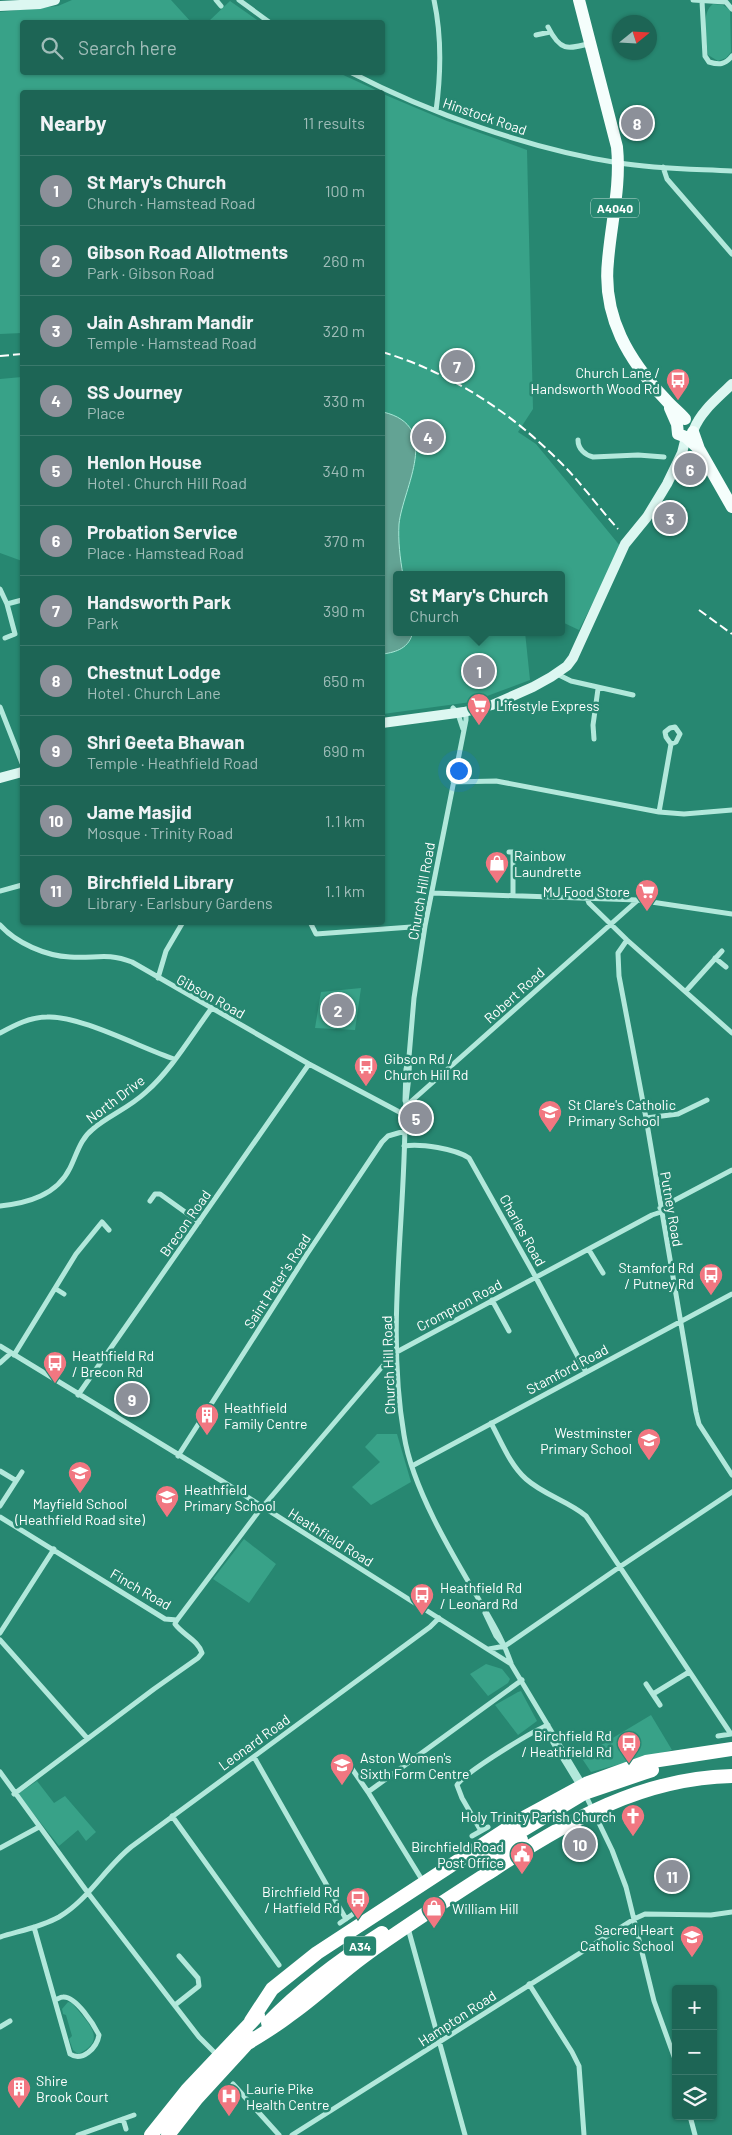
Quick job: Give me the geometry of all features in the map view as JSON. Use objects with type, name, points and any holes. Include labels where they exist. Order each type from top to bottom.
[{"type":"highway","points":[[251,2021],[272,1989],[317,1953],[546,1805],[646,1762],[732,1749]]},
{"type":"highway","name":"A34","points":[[654,1778],[670,1766],[732,1758]]},
{"type":"highway","name":"A34","points":[[168,2135],[197,2098],[246,2044],[295,1996],[356,1949],[484,1859],[584,1793],[654,1778],[732,1768]]},
{"type":"highway","points":[[583,1788],[617,1780],[732,1776]]},
{"type":"highway","points":[[246,2044],[290,2016],[343,1972],[407,1925],[592,1808],[654,1778]]},
{"type":"highway","points":[[546,1805],[578,1810],[592,1808]]},
{"type":"highway","name":"A34","points":[[152,2135],[187,2090],[217,2056],[287,1987],[319,1960],[395,1908],[484,1859]]},
{"type":"highway","points":[[178,2135],[222,2083],[232,2060]]},
{"type":"highway","points":[[142,2135],[167,2101],[187,2090]]},
{"type":"main road","points":[[0,6],[40,4],[55,0]]},
{"type":"main road","name":"A4040","points":[[579,0],[617,147],[619,163],[607,271],[612,311],[618,331],[627,352],[668,402],[731,502]]},
{"type":"main road","points":[[385,722],[492,705],[557,674],[573,658],[625,544],[647,517],[667,484],[682,452],[685,427],[732,384]]},
{"type":"main road","points":[[385,717],[458,710]]},
{"type":"main road","points":[[0,778],[20,773]]},
{"type":"street","points":[[216,0],[221,6]]},
{"type":"street","points":[[239,0],[265,20]]},
{"type":"street","points":[[434,0],[437,16],[441,76],[436,111]]},
{"type":"street","points":[[693,0],[726,2],[732,9]]},
{"type":"street","points":[[702,1],[705,56],[709,62],[719,65],[728,62],[732,56]]},
{"type":"street","points":[[536,35],[549,29],[557,43],[565,48],[574,48],[591,43]]},
{"type":"street","name":"Hinstock Road","points":[[356,75],[376,86],[436,111],[530,143],[619,163],[732,171]]},
{"type":"street","points":[[663,167],[667,179],[732,254]]},
{"type":"street","points":[[578,440],[581,450],[588,456],[593,457],[638,455],[664,457]]},
{"type":"street","points":[[0,589],[7,604],[15,634],[5,638]]},
{"type":"street","points":[[7,604],[20,601]]},
{"type":"street","points":[[557,674],[571,682],[633,695]]},
{"type":"street","points":[[594,739],[593,725],[598,689]]},
{"type":"street","points":[[0,707],[20,758]]},
{"type":"street","name":"Church Hill Road","points":[[458,710],[463,730],[425,926],[406,1069],[397,1351],[404,1436],[412,1466],[426,1501],[496,1636],[505,1646],[511,1664]]},
{"type":"street","points":[[659,812],[671,744]]},
{"type":"street","points":[[453,782],[496,781],[659,812],[684,814],[732,810]]},
{"type":"street","points":[[509,852],[513,852],[512,895]]},
{"type":"street","points":[[0,891],[20,886]]},
{"type":"street","points":[[432,893],[638,900],[732,914]]},
{"type":"street","points":[[587,898],[589,903],[627,940],[732,1033]]},
{"type":"street","name":"Robert Road","points":[[406,1106],[638,900]]},
{"type":"street","name":"Gibson Road","points":[[0,925],[13,936],[46,954],[70,958],[118,956],[132,962],[309,1064],[405,1115]]},
{"type":"street","points":[[158,978],[166,951],[181,925]]},
{"type":"street","points":[[312,925],[316,934],[425,926]]},
{"type":"street","name":"Putney Road","points":[[627,940],[618,953],[617,963],[699,1424],[732,1475]]},
{"type":"street","points":[[686,991],[722,951]]},
{"type":"street","points":[[715,958],[726,967]]},
{"type":"street","name":"North Drive","points":[[0,1206],[30,1200],[52,1190],[70,1170],[86,1135],[124,1110],[146,1092],[174,1060],[211,1008]]},
{"type":"street","points":[[0,1033],[24,1021],[36,1018],[48,1016],[69,1019],[174,1060]]},
{"type":"street","name":"Brecon Road","points":[[78,1394],[309,1064]]},
{"type":"street","points":[[646,1118],[678,1114],[707,1100]]},
{"type":"street","name":"Saint Peter's Road","points":[[178,1456],[307,1254],[382,1142],[388,1136],[405,1131]]},
{"type":"street","name":"Charles Road","points":[[404,1146],[448,1150],[462,1153],[469,1158],[536,1277],[586,1372]]},
{"type":"street","name":"Crompton Road","points":[[263,1507],[397,1351],[589,1250],[732,1170]]},
{"type":"street","points":[[150,1201],[155,1194],[160,1194],[199,1222]]},
{"type":"street","points":[[0,1363],[12,1354],[56,1289],[76,1254],[102,1222],[109,1230]]},
{"type":"street","points":[[589,1250],[603,1273]]},
{"type":"street","points":[[56,1289],[64,1294]]},
{"type":"street","name":"Stamford Road","points":[[412,1466],[732,1294]]},
{"type":"street","points":[[492,1300],[509,1331]]},
{"type":"street","name":"Heathfield Road","points":[[0,1346],[263,1507],[511,1664],[548,1726],[552,1741],[564,1762],[577,1784],[583,1788],[626,1887],[654,2001],[672,2051]]},
{"type":"street","points":[[491,1423],[515,1466],[525,1479],[539,1489],[576,1508],[586,1516],[731,1734],[718,1736]]},
{"type":"street","points":[[0,1471],[15,1480]]},
{"type":"street","points":[[0,1506],[15,1480],[22,1472]]},
{"type":"street","points":[[489,1649],[505,1646],[620,1566],[732,1492]]},
{"type":"street","name":"Finch Road","points":[[0,1517],[165,1619],[176,1620],[263,1507]]},
{"type":"street","points":[[0,1633],[54,1549]]},
{"type":"street","name":"Leonard Road","points":[[0,1937],[58,1918],[88,1892],[118,1857],[430,1627],[439,1618]]},
{"type":"street","points":[[14,1794],[87,1738],[198,1658],[202,1653],[200,1648],[178,1628],[175,1624],[176,1620]]},
{"type":"street","points":[[0,1640],[87,1738]]},
{"type":"street","points":[[653,1694],[689,1672]]},
{"type":"street","points":[[368,1792],[522,1680]]},
{"type":"street","points":[[646,1684],[660,1705]]},
{"type":"street","points":[[481,1831],[462,1798],[457,1785],[500,1753],[536,1730],[548,1726]]},
{"type":"street","points":[[254,1757],[346,1919]]},
{"type":"street","points":[[348,1763],[424,1883]]},
{"type":"street","points":[[0,1772],[14,1794],[201,2040],[217,2056]]},
{"type":"street","points":[[172,1816],[279,1965]]},
{"type":"street","points":[[0,1848],[39,1827]]},
{"type":"street","points":[[472,1836],[488,1827]]},
{"type":"street","points":[[340,1923],[356,1912]]},
{"type":"street","points":[[634,1919],[651,1914],[711,1915],[732,1912]]},
{"type":"street","name":"Hampton Road","points":[[292,2135],[634,1919]]},
{"type":"street","points":[[407,1925],[441,2042],[465,2135]]},
{"type":"street","points":[[34,1927],[70,2054],[75,2058],[80,2057],[95,2046],[99,2035],[78,2005],[71,1999],[63,1997],[55,2000]]},
{"type":"street","points":[[175,2005],[199,1986],[198,1978],[179,1956]]},
{"type":"street","points":[[530,1984],[579,2066],[584,2135]]},
{"type":"street","points":[[0,2027],[10,2021]]},
{"type":"street","points":[[233,2084],[279,2135]]},
{"type":"street","points":[[81,2135],[134,2115]]},
{"type":"street","points":[[123,2119],[126,2128]]},
{"type":"street","points":[[691,2120],[695,2135]]},
{"type":"green space","points":[[72,0],[171,0],[189,20],[20,20],[20,75],[343,75],[376,90],[20,90],[20,333],[0,334],[0,12],[58,6]]},
{"type":"green space","points":[[230,1],[257,20],[210,20]]},
{"type":"green space","points":[[713,4],[723,5],[730,10],[731,52],[726,58],[718,61],[708,55],[706,35],[705,20],[709,8]]},
{"type":"green space","points":[[385,95],[447,121],[527,150],[533,409],[518,432],[536,444],[621,547],[579,630],[565,623],[565,571],[393,571],[393,636],[525,636],[530,680],[471,702],[385,714]]},
{"type":"green space","points":[[20,377],[20,560],[0,553],[0,379]]},
{"type":"green space","points":[[361,988],[355,1030],[315,1028],[321,992]]},
{"type":"green space","points":[[377,1434],[397,1434],[411,1482],[371,1505],[352,1487],[380,1462],[365,1447]]},
{"type":"green space","points":[[244,1539],[276,1564],[249,1603],[213,1579]]},
{"type":"green space","points":[[486,1664],[502,1669],[510,1679],[508,1683],[488,1696],[470,1674]]},
{"type":"green space","points":[[521,1691],[537,1721],[518,1735],[495,1705]]},
{"type":"green space","points":[[651,1715],[672,1750],[591,1772],[581,1757]]},
{"type":"green space","points":[[37,1781],[54,1803],[65,1796],[96,1832],[86,1841],[78,1830],[59,1846],[18,1794]]},
{"type":"green space","points":[[68,2002],[72,2003],[88,2023],[94,2036],[93,2043],[88,2049],[78,2054],[73,2050],[69,2039],[72,2036],[66,2015],[63,2014],[62,2009]]},
{"type":"water","points":[[385,413],[401,419],[411,430],[415,444],[412,476],[399,524],[399,550],[402,571],[393,571],[393,636],[411,636],[409,642],[393,652],[385,654]]},
{"type":"railway","points":[[385,353],[434,372],[458,384],[482,398],[526,430],[566,468],[618,529]]},
{"type":"railway","points":[[0,356],[20,354]]},
{"type":"railway","points":[[699,610],[732,634]]},
{"type":"place","name":"Chestnut Lodge","points":[[637,123]]},
{"type":"place","name":"Handsworth Park","points":[[457,366]]},
{"type":"place","name":"Church Lane / Handsworth Wood Rd","points":[[678,401]]},
{"type":"place","name":"SS Journey","points":[[428,437]]},
{"type":"place","name":"Probation Service","points":[[690,469]]},
{"type":"place","name":"Jain Ashram Mandir","points":[[670,518]]},
{"type":"place","name":"St Mary's Church","points":[[479,671]]},
{"type":"place","name":"Lifestyle Express","points":[[479,726]]},
{"type":"place","name":"Rainbow Laundrette","points":[[497,884]]},
{"type":"place","name":"MJ Food Store","points":[[647,912]]},
{"type":"place","name":"Gibson Road Allotments","points":[[338,1010]]},
{"type":"place","name":"Gibson Rd / Church Hill Rd","points":[[366,1087]]},
{"type":"place","name":"Henlon House","points":[[416,1118]]},
{"type":"place","name":"St Clare's Catholic Primary School","points":[[550,1133]]},
{"type":"place","name":"Stamford Rd / Putney Rd","points":[[711,1296]]},
{"type":"place","name":"Heathfield Rd / Brecon Rd","points":[[55,1384]]},
{"type":"place","name":"Shri Geeta Bhawan","points":[[132,1399]]},
{"type":"place","name":"Heathfield Family Centre","points":[[207,1436]]},
{"type":"place","name":"Westminster Primary School","points":[[649,1461]]},
{"type":"place","name":"Mayfield School (Heathfield Road site)","points":[[80,1494]]},
{"type":"place","name":"Heathfield Primary School","points":[[167,1518]]},
{"type":"place","name":"Heathfield Rd / Leonard Rd","points":[[422,1616]]},
{"type":"place","name":"Birchfield Rd / Heathfield Rd","points":[[629,1764]]},
{"type":"place","name":"Aston Women's Sixth Form Centre","points":[[342,1786]]},
{"type":"place","name":"Holy Trinity Parish Church","points":[[633,1837]]},
{"type":"place","name":"Jame Masjid","points":[[580,1844]]},
{"type":"place","name":"Birchfield Road Post Office","points":[[522,1875]]},
{"type":"place","name":"Birchfield Library","points":[[672,1876]]},
{"type":"place","name":"Birchfield Rd / Hatfield Rd","points":[[358,1920]]},
{"type":"place","name":"William Hill","points":[[434,1929]]},
{"type":"place","name":"Sacred Heart Catholic School","points":[[692,1958]]},
{"type":"place","name":"Shire Brook Court","points":[[19,2109]]},
{"type":"place","name":"Laurie Pike Health Centre","points":[[229,2117]]}]
